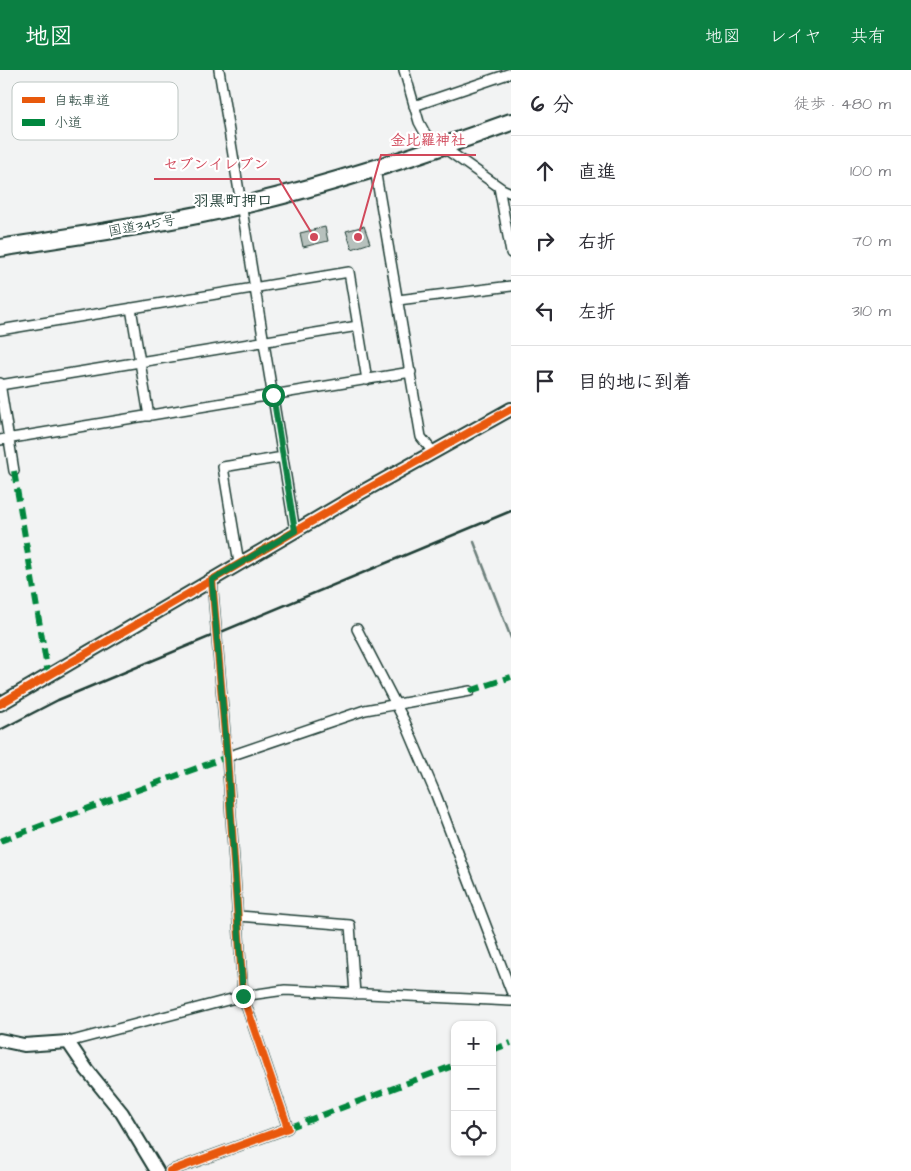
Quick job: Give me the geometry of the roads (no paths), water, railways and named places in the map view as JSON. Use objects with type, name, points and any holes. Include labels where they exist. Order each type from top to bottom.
[{"type":"highway","name":"国道345号","points":[[0,248],[156,223],[241,206],[375,169],[511,122]]},
{"type":"street","points":[[219,70],[295,531]]},
{"type":"street","points":[[404,70],[414,106],[426,135],[499,187],[511,193]]},
{"type":"street","points":[[414,106],[511,72]]},
{"type":"street","points":[[375,169],[421,437],[432,452]]},
{"type":"street","points":[[499,187],[511,253]]},
{"type":"street","points":[[0,330],[349,272],[366,380]]},
{"type":"street","points":[[398,300],[511,286]]},
{"type":"street","points":[[131,308],[148,416]]},
{"type":"street","points":[[14,470],[5,439],[0,384],[358,326]]},
{"type":"street","points":[[5,439],[411,372]]},
{"type":"street","points":[[0,704],[239,563],[432,452],[511,409]]},
{"type":"street","points":[[239,563],[223,467],[283,457]]},
{"type":"street","points":[[170,1171],[288,1128],[243,996],[239,916],[212,580]]},
{"type":"street","points":[[357,630],[396,703],[436,795],[511,991]]},
{"type":"street","points":[[227,757],[337,718],[396,703],[470,690]]},
{"type":"street","points":[[239,916],[350,925],[354,994]]},
{"type":"street","points":[[0,1040],[24,1045],[68,1042],[243,996],[285,990],[511,1001]]},
{"type":"street","points":[[68,1042],[86,1070],[122,1113],[157,1171]]},
{"type":"waterway","points":[[474,542],[511,638]]},
{"type":"railway","points":[[0,730],[58,700],[511,511]]},
{"type":"place","name":"セブンイレブン","points":[[314,237]]},
{"type":"place","name":"金比羅神社","points":[[358,237]]},
{"type":"district","name":"羽黒町押口","points":[[233,200]]}]
